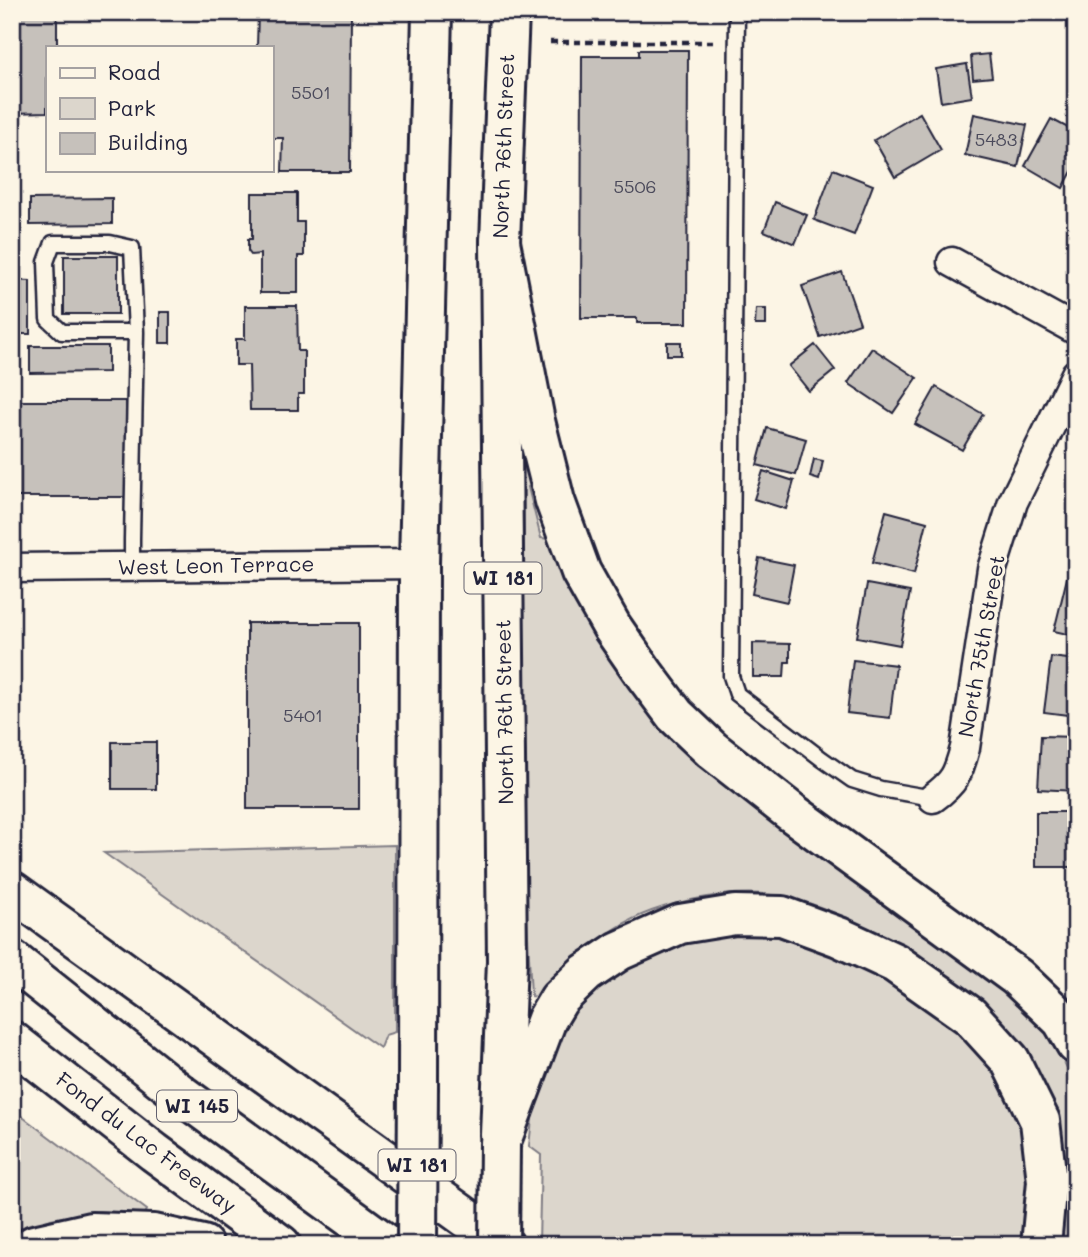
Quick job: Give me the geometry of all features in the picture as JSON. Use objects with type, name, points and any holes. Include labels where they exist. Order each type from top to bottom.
[{"type":"main road","name":"WI 181","points":[[416,1245],[419,564],[432,12]]},
{"type":"main road","name":"North 76th Street","points":[[502,1245],[500,1144],[507,961],[500,242],[509,12]]},
{"type":"main road","points":[[500,242],[535,421],[555,501],[581,572],[612,627],[639,665],[675,715],[712,750],[791,812],[1017,977],[1062,1020],[1076,1044]]},
{"type":"main road","points":[[12,891],[502,1245]]},
{"type":"main road","points":[[500,1144],[547,1019],[559,999],[586,973],[619,951],[680,924],[735,915],[782,916],[839,937],[895,963],[970,1016],[1010,1060],[1040,1121],[1047,1181],[1041,1245]]},
{"type":"main road","name":"WI 145","points":[[12,960],[182,1095],[388,1245]]},
{"type":"main road","name":"Fond du Lac Freeway","points":[[12,1041],[154,1152],[281,1245]]},
{"type":"main road","points":[[34,1245],[91,1232],[154,1234],[203,1245]]},
{"type":"street","points":[[952,262],[1076,330]]},
{"type":"street","name":"North 75th Street","points":[[933,798],[950,785],[958,774],[965,748],[992,569],[1013,502],[1076,374]]},
{"type":"street","name":"West Leon Terrace","points":[[12,568],[419,564]]},
{"type":"lane","points":[[737,12],[731,676],[737,694],[821,760],[852,780],[881,789],[933,798]]},
{"type":"lane","points":[[132,567],[136,332],[132,248],[110,243],[53,243],[46,262],[48,318],[62,332],[136,332]]},
{"type":"path","points":[[550,42],[698,42]]},
{"type":"green space","points":[[524,442],[536,484],[528,487],[541,538],[551,539],[594,625],[1027,1004],[1059,1051],[1076,1087],[1076,1245],[1052,1245],[1059,1147],[885,937],[849,919],[798,900],[765,894],[721,895],[675,904],[633,919],[615,929],[575,960],[539,997],[531,996],[522,817]]},
{"type":"green space","points":[[395,845],[395,1032],[385,1035],[380,1048],[104,853]]},
{"type":"green space","points":[[702,926],[786,929],[863,961],[964,1032],[1005,1084],[1023,1134],[1030,1179],[1027,1232],[1022,1245],[539,1244],[541,1155],[529,1146],[536,1084],[563,1026],[586,991]]},
{"type":"green space","points":[[12,1109],[147,1210],[145,1214],[99,1211],[51,1219],[12,1235]]},
{"type":"building","points":[[12,12],[57,12],[57,46],[46,46],[46,112],[12,113]]},
{"type":"building","points":[[258,12],[351,12],[350,172],[282,172],[283,138],[273,138],[273,46],[257,46]]},
{"type":"building","points":[[797,12],[827,12],[828,18],[797,18]]},
{"type":"building","points":[[639,50],[688,50],[687,323],[637,323],[637,318],[581,318],[582,56],[639,56]]},
{"type":"building","points":[[989,54],[992,77],[973,79],[971,56]]},
{"type":"building","points":[[967,64],[972,97],[941,102],[936,69]]},
{"type":"building","points":[[920,113],[941,150],[895,177],[874,140]]},
{"type":"building","points":[[974,114],[1027,125],[1018,167],[965,155]]},
{"type":"building","points":[[1051,119],[1076,132],[1076,164],[1063,188],[1025,166]]},
{"type":"building","points":[[833,169],[873,185],[854,235],[814,220]]},
{"type":"building","points":[[252,193],[297,193],[297,222],[304,222],[304,256],[298,256],[298,293],[260,293],[260,254],[251,255],[248,251],[248,239],[252,239]]},
{"type":"building","points":[[112,198],[112,224],[30,225],[30,199]]},
{"type":"building","points":[[775,202],[807,215],[795,244],[764,231]]},
{"type":"building","points":[[64,256],[118,256],[118,314],[64,314]]},
{"type":"building","points":[[842,272],[860,323],[820,337],[802,286]]},
{"type":"building","points":[[12,280],[30,281],[30,334],[12,334]]},
{"type":"building","points":[[245,306],[297,306],[298,351],[304,351],[304,394],[298,394],[298,410],[250,410],[249,365],[236,365],[236,339],[245,339]]},
{"type":"building","points":[[756,309],[766,309],[766,325],[755,325]]},
{"type":"building","points":[[160,312],[170,312],[170,343],[160,343]]},
{"type":"building","points":[[667,342],[681,342],[681,355],[667,355]]},
{"type":"building","points":[[815,345],[835,370],[809,391],[789,366]]},
{"type":"building","points":[[30,346],[108,346],[108,372],[30,373]]},
{"type":"building","points":[[872,348],[917,378],[893,413],[848,383]]},
{"type":"building","points":[[12,350],[18,350],[19,401],[126,401],[126,497],[12,497]]},
{"type":"building","points":[[936,387],[983,414],[962,450],[915,424]]},
{"type":"building","points":[[767,428],[806,439],[796,475],[757,465]]},
{"type":"building","points":[[814,459],[823,461],[819,480],[810,477]]},
{"type":"building","points":[[763,471],[794,481],[786,509],[754,499]]},
{"type":"building","points":[[886,511],[927,522],[914,574],[872,563]]},
{"type":"building","points":[[759,558],[794,565],[787,602],[752,594]]},
{"type":"building","points":[[1067,578],[1076,580],[1076,636],[1054,631]]},
{"type":"building","points":[[867,584],[910,592],[900,645],[857,637]]},
{"type":"building","points":[[247,623],[359,623],[359,809],[247,809]]},
{"type":"building","points":[[753,643],[790,644],[790,662],[785,662],[784,677],[753,677]]},
{"type":"building","points":[[1051,657],[1076,660],[1076,716],[1044,712]]},
{"type":"building","points":[[853,660],[896,665],[890,718],[847,713]]},
{"type":"building","points":[[1041,736],[1076,737],[1076,791],[1038,789]]},
{"type":"building","points":[[112,742],[156,742],[156,789],[112,789]]},
{"type":"building","points":[[1036,812],[1076,812],[1076,867],[1036,867]]}]
